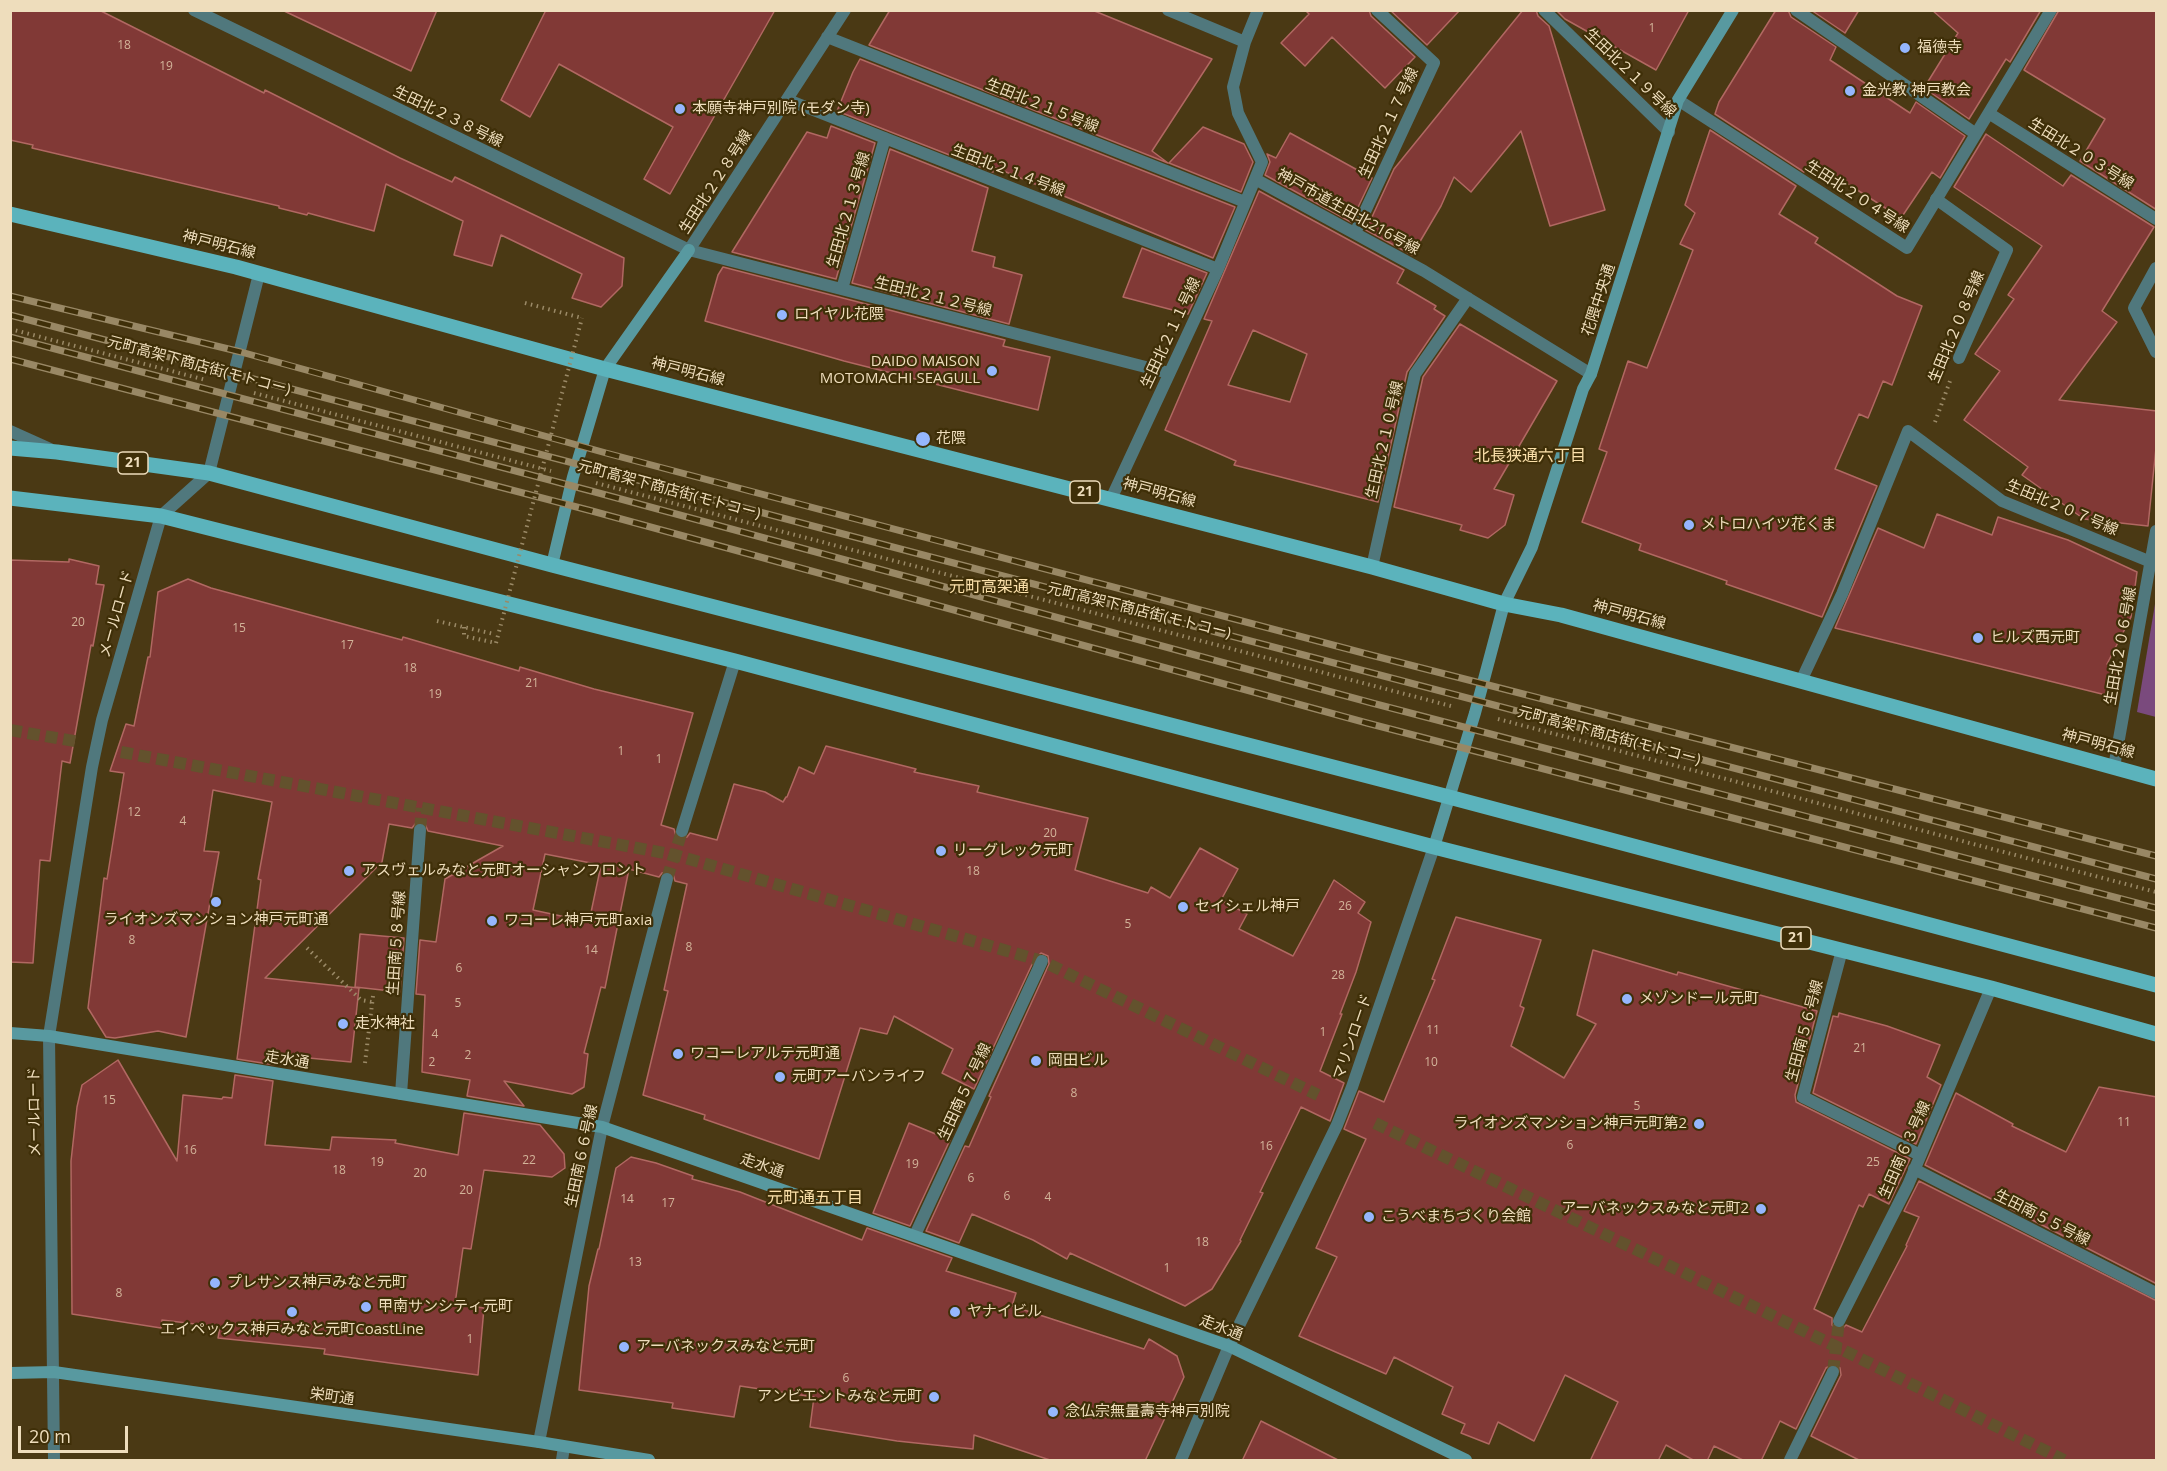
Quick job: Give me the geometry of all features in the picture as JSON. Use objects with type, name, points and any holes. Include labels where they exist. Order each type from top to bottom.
[{"type":"main road","name":"神戸明石線","points":[[10,214],[259,274],[604,369],[1372,567],[1504,604],[1561,615],[2157,779]]},
{"type":"main road","name":"21","points":[[10,448],[57,452],[210,473],[552,565],[1449,797],[2157,985]]},
{"type":"main road","name":"21","points":[[10,498],[161,516],[735,661],[1434,847],[1991,988],[2157,1034]]},
{"type":"street","name":"生田北２３８号線","points":[[194,10],[689,250]]},
{"type":"street","name":"生田北２２８号線","points":[[689,250],[845,10]]},
{"type":"street","points":[[1168,10],[1245,42]]},
{"type":"street","name":"神戸市道生田北216号線","points":[[1258,10],[1245,42],[1233,87],[1238,113],[1262,162],[1255,179],[1424,271],[1591,374]]},
{"type":"street","name":"生田北２１７号線","points":[[1355,232],[1434,63],[1377,10]]},
{"type":"street","name":"生田北２１９号線","points":[[1544,10],[1669,132]]},
{"type":"street","name":"花隈中央通","points":[[1504,604],[1532,547],[1583,389],[1591,374],[1678,100],[1733,10]]},
{"type":"street","points":[[1796,10],[1976,134]]},
{"type":"street","name":"生田北２０４号線","points":[[1678,100],[1907,248],[2051,10]]},
{"type":"street","name":"生田北２１５号線","points":[[827,38],[1245,202]]},
{"type":"street","name":"生田北２１４号線","points":[[788,100],[1218,269]]},
{"type":"street","name":"生田北２０３号線","points":[[1990,114],[2157,219]]},
{"type":"street","name":"生田北２１３号線","points":[[842,289],[885,138]]},
{"type":"street","name":"生田北２１１号線","points":[[1111,499],[1218,269],[1255,179]]},
{"type":"street","name":"生田北２０８号線","points":[[1936,199],[2007,249],[1959,357]]},
{"type":"street","name":"生田北２１２号線","points":[[689,250],[1169,373]]},
{"type":"street","points":[[552,565],[573,477],[604,369],[689,250]]},
{"type":"street","points":[[2157,268],[2134,308],[2157,352]]},
{"type":"street","points":[[161,516],[210,473],[259,274]]},
{"type":"street","name":"生田北２１０号線","points":[[1372,567],[1416,374],[1468,298]]},
{"type":"street","points":[[10,431],[57,452]]},
{"type":"street","name":"生田北２０７号線","points":[[1801,681],[1842,594],[1908,431],[2002,501],[2151,562]]},
{"type":"street","name":"メールロード","points":[[54,1461],[49,1036],[92,767],[102,720],[161,516]]},
{"type":"street","name":"生田北２０６号線","points":[[2114,767],[2157,531]]},
{"type":"street","name":"マリンロード","points":[[1180,1461],[1229,1346],[1337,1125],[1352,1087],[1434,847],[1475,713],[1504,604]]},
{"type":"street","points":[[682,831],[735,661]]},
{"type":"street","name":"生田南５８号線","points":[[401,1094],[420,830]]},
{"type":"street","name":"生田南６６号線","points":[[539,1442],[602,1127],[668,879]]},
{"type":"street","name":"生田南５６号線","points":[[1842,950],[1803,1097],[1920,1155]]},
{"type":"street","name":"生田南５７号線","points":[[915,1235],[1042,962]]},
{"type":"street","name":"生田南６３号線","points":[[1839,1321],[1908,1185],[1991,988]]},
{"type":"street","name":"走水通","points":[[10,1033],[49,1036],[602,1127],[1229,1346],[1466,1461]]},
{"type":"street","name":"生田南５５号線","points":[[1914,1168],[2157,1293]]},
{"type":"street","name":"栄町通","points":[[10,1373],[54,1372],[539,1442],[649,1461]]},
{"type":"street","points":[[1790,1461],[1833,1372]]},
{"type":"street","points":[[562,1461],[564,1447]]},
{"type":"path","points":[[464,627],[464,636],[496,643],[582,318],[525,303]]},
{"type":"path","name":"元町高架下商店街(モトコー)","points":[[10,329],[1424,697],[1475,713],[2157,892]]},
{"type":"path","name":"生田北２０８号線","points":[[1935,422],[1959,357]]},
{"type":"path","points":[[437,621],[494,634]]},
{"type":"path","points":[[307,948],[361,1000],[372,1002]]},
{"type":"path","points":[[362,1088],[373,996]]},
{"type":"shaded area","points":[[2156,598],[2156,717],[2137,712]]},
{"type":"building","points":[[10,10],[99,10],[400,158],[452,182],[455,177],[624,258],[622,286],[601,307],[572,298],[582,274],[501,235],[492,266],[454,255],[463,221],[386,184],[374,231],[308,213],[307,215],[279,208],[279,206],[32,148],[33,145],[10,140]]},
{"type":"building","points":[[282,10],[437,10],[411,71]]},
{"type":"building","name":"本願寺神戸別院 (モダン寺)","points":[[546,10],[775,10],[670,194],[644,179],[673,127],[559,64],[530,117],[501,100]]},
{"type":"building","points":[[890,10],[1092,10],[1212,59],[1152,151],[1168,163],[869,45]]},
{"type":"building","points":[[1305,10],[1369,10],[1371,16],[1415,57],[1385,88],[1332,37],[1305,66],[1281,43],[1309,14]]},
{"type":"building","points":[[1390,10],[1460,10],[1427,45]]},
{"type":"building","points":[[1523,10],[1536,10],[1538,16],[1549,26],[1605,210],[1550,226],[1521,131],[1471,192],[1454,177],[1441,206],[1412,255],[1366,230],[1394,169]]},
{"type":"building","points":[[1556,10],[1689,10],[1656,70],[1565,19]]},
{"type":"building","points":[[1776,10],[1788,10],[1791,17],[1836,47],[1830,60],[1910,113],[1916,102],[1965,136],[1940,178],[1932,172],[1901,218],[1823,168],[1822,170],[1809,162],[1804,172],[1715,114],[1719,102]]},
{"type":"building","points":[[1811,10],[1859,10],[1845,33]]},
{"type":"building","points":[[1932,10],[2041,10],[2010,62],[2006,59],[1969,119],[1924,88],[1958,33]]},
{"type":"building","points":[[2059,10],[2157,11],[2157,210],[2080,161],[2105,119],[2024,70]]},
{"type":"building","points":[[860,59],[1235,207],[1213,258],[994,167],[993,172],[837,111]]},
{"type":"building","points":[[831,126],[875,143],[836,279],[732,252],[807,132],[827,138]]},
{"type":"building","points":[[1203,127],[1244,144],[1253,162],[1241,192],[1169,163]]},
{"type":"building","points":[[1710,130],[1796,186],[1779,214],[1818,238],[1815,243],[1897,296],[1922,306],[1892,385],[1883,381],[1868,418],[1859,414],[1835,469],[1877,486],[1822,617],[1726,584],[1727,581],[1639,550],[1641,544],[1582,522],[1607,452],[1599,449],[1628,361],[1647,368],[1693,250],[1680,244],[1695,213],[1685,205]]},
{"type":"building","points":[[1290,133],[1372,178],[1351,222],[1265,175],[1270,162],[1267,154],[1276,158]]},
{"type":"building","points":[[1986,134],[2063,186],[2071,175],[2154,227],[2102,311],[2117,322],[2059,400],[2157,411],[2157,438],[2148,526],[2084,519],[2022,475],[2028,467],[1964,420],[2000,371],[1975,354],[2014,299],[2008,295],[2042,246],[1954,187]]},
{"type":"building","points":[[890,149],[988,188],[972,251],[995,257],[993,267],[1022,275],[1009,324],[852,283]]},
{"type":"building","points":[[1259,191],[1404,270],[1397,283],[1436,306],[1434,309],[1445,316],[1407,372],[1378,502],[1234,465],[1236,461],[1165,430],[1212,321],[1204,319]],"holes":[[[1253,330],[1307,354],[1290,402],[1228,385]]]},
{"type":"building","points":[[1142,248],[1207,273],[1188,314],[1123,297]]},
{"type":"building","points":[[723,267],[1005,340],[1003,346],[1050,357],[1038,410],[844,361],[705,321],[718,275]]},
{"type":"building","points":[[1460,324],[1557,381],[1494,489],[1514,495],[1505,525],[1488,538],[1460,530],[1462,525],[1394,507],[1423,377]]},
{"type":"building","points":[[1937,514],[1992,535],[1998,517],[2068,540],[2137,572],[2131,617],[2107,664],[2122,667],[2114,697],[1835,628],[1878,528],[1924,548]]},
{"type":"building","points":[[69,559],[99,566],[96,584],[104,585],[70,763],[62,761],[50,861],[40,860],[33,963],[10,962],[10,560],[69,562]]},
{"type":"building","points":[[188,579],[211,588],[402,640],[403,637],[519,671],[520,667],[594,689],[693,713],[661,825],[674,829],[676,836],[680,839],[687,837],[690,833],[717,840],[734,784],[765,792],[783,802],[799,767],[814,774],[826,746],[916,769],[914,772],[979,786],[977,792],[1088,818],[1075,870],[1148,893],[1151,887],[1170,898],[1200,848],[1238,869],[1221,900],[1247,914],[1239,929],[1293,956],[1334,880],[1365,902],[1358,913],[1371,922],[1340,1014],[1342,1014],[1320,1071],[1344,1083],[1330,1121],[1301,1107],[1260,1192],[1263,1193],[1241,1241],[1212,1289],[1185,1306],[1070,1253],[1067,1259],[1033,1240],[972,1214],[959,1243],[926,1231],[965,1146],[969,1147],[991,1097],[989,1096],[1049,964],[1048,956],[1041,953],[1035,958],[974,1089],[942,1073],[953,1049],[894,1016],[887,1034],[860,1028],[819,1159],[704,1119],[705,1115],[643,1095],[668,991],[664,990],[687,884],[675,881],[673,874],[669,871],[662,873],[659,877],[629,869],[605,988],[601,987],[584,1053],[588,1054],[584,1087],[572,1094],[504,1081],[524,1106],[467,1096],[470,1080],[422,1072],[425,995],[416,994],[420,940],[436,942],[445,879],[503,846],[428,831],[425,824],[420,822],[412,828],[389,824],[382,862],[265,978],[359,988],[351,1062],[277,1055],[275,1065],[237,1059],[261,880],[258,879],[272,802],[213,790],[204,851],[219,852],[186,1037],[158,1031],[115,1038],[106,1037],[88,1008],[104,878],[107,879],[124,773],[110,771],[126,724],[134,726],[148,657],[150,657],[158,592]],"holes":[[[545,854],[601,865],[589,922],[533,910]]]},
{"type":"building","points":[[1456,917],[1541,940],[1520,1006],[1524,1008],[1511,1046],[1564,1078],[1596,1024],[1577,1015],[1593,950],[1677,975],[1678,972],[1817,1011],[1795,1095],[1796,1102],[1910,1159],[1889,1204],[1869,1194],[1863,1207],[1859,1205],[1814,1309],[1832,1318],[1832,1325],[1836,1329],[1846,1325],[1862,1332],[1907,1246],[1919,1217],[1904,1211],[1919,1181],[2157,1301],[2157,1461],[1861,1461],[1811,1436],[1841,1375],[1840,1368],[1833,1364],[1826,1368],[1796,1429],[1780,1421],[1761,1461],[1745,1461],[1714,1446],[1707,1461],[1695,1461],[1666,1445],[1658,1461],[1590,1461],[1618,1402],[1565,1375],[1534,1441],[1498,1422],[1489,1444],[1461,1433],[1465,1424],[1442,1414],[1453,1387],[1394,1357],[1386,1374],[1299,1336],[1337,1257],[1316,1248],[1366,1139],[1344,1129],[1359,1091],[1384,1102],[1435,980],[1432,979]]},
{"type":"building","points":[[360,934],[404,938],[400,992],[355,987]]},
{"type":"building","points":[[1839,1013],[1887,1026],[1940,1045],[1927,1077],[1941,1085],[1916,1144],[1813,1093],[1833,1016],[1838,1017]]},
{"type":"building","points":[[118,1060],[177,1161],[183,1095],[232,1098],[235,1075],[273,1081],[265,1145],[330,1150],[332,1137],[396,1140],[395,1143],[458,1155],[464,1113],[540,1125],[564,1154],[565,1168],[552,1177],[484,1170],[471,1249],[463,1248],[455,1304],[484,1308],[478,1375],[324,1354],[325,1349],[218,1338],[220,1327],[162,1320],[161,1328],[72,1314],[71,1161],[77,1107],[82,1085]]},
{"type":"building","points":[[2099,1087],[2157,1097],[2157,1284],[1925,1165],[1956,1093],[2013,1124],[2012,1126],[2066,1152]]},
{"type":"building","points":[[909,1123],[950,1140],[910,1226],[873,1213]]},
{"type":"building","points":[[631,1157],[693,1176],[692,1179],[740,1192],[862,1240],[867,1228],[952,1258],[946,1271],[1016,1293],[1012,1306],[1144,1349],[1149,1339],[1177,1356],[1184,1377],[1145,1461],[1053,1461],[974,1435],[973,1449],[897,1441],[810,1427],[814,1397],[740,1386],[734,1417],[672,1408],[673,1403],[579,1390],[589,1286],[616,1168]]},
{"type":"building","points":[[1261,1421],[1340,1461],[1242,1461]]},
{"type":"tunnel","points":[[10,730],[80,742]]},
{"type":"tunnel","points":[[121,752],[675,855],[1042,961],[1318,1095]]},
{"type":"tunnel","points":[[420,830],[422,808]]},
{"type":"tunnel","points":[[667,879],[682,831]]},
{"type":"tunnel","points":[[1375,1123],[2064,1460]]},
{"type":"tunnel","points":[[1833,1372],[1839,1321]]},
{"type":"railway","points":[[10,296],[241,352],[606,453],[1367,654],[2156,856]]},
{"type":"railway","points":[[10,315],[2156,879]]},
{"type":"railway","points":[[10,337],[595,492],[1372,703],[2156,908]]},
{"type":"railway","points":[[10,359],[592,511],[1367,723],[2156,928]]},
{"type":"place","name":"福徳寺","points":[[1905,48]]},
{"type":"place","name":"金光教 神戸教会","points":[[1850,91]]},
{"type":"place","name":"本願寺神戸別院 (モダン寺)","points":[[680,109]]},
{"type":"place","name":"ロイヤル花隈","points":[[782,315]]},
{"type":"place","name":"DAIDO MAISON MOTOMACHI SEAGULL","points":[[992,371]]},
{"type":"place","name":"花隈","points":[[923,439]]},
{"type":"place","name":"メトロハイツ花くま","points":[[1689,525]]},
{"type":"place","name":"ヒルズ西元町","points":[[1978,638]]},
{"type":"place","name":"リーグレック元町","points":[[941,851]]},
{"type":"place","name":"アスヴェルみなと元町オーシャンフロント","points":[[349,871]]},
{"type":"place","name":"ライオンズマンション神戸元町通","points":[[216,902]]},
{"type":"place","name":"セイシェル神戸","points":[[1183,907]]},
{"type":"place","name":"ワコーレ神戸元町axia","points":[[492,921]]},
{"type":"place","name":"メゾンドール元町","points":[[1627,999]]},
{"type":"place","name":"走水神社","points":[[343,1024]]},
{"type":"place","name":"ワコーレアルテ元町通","points":[[678,1054]]},
{"type":"place","name":"岡田ビル","points":[[1036,1061]]},
{"type":"place","name":"元町アーバンライフ","points":[[780,1077]]},
{"type":"place","name":"ライオンズマンション神戸元町第2","points":[[1699,1124]]},
{"type":"place","name":"アーバネックスみなと元町2","points":[[1761,1209]]},
{"type":"place","name":"こうべまちづくり会館","points":[[1369,1217]]},
{"type":"place","name":"プレサンス神戸みなと元町","points":[[215,1283]]},
{"type":"place","name":"甲南サンシティ元町","points":[[366,1307]]},
{"type":"place","name":"エイペックス神戸みなと元町CoastLine","points":[[292,1312]]},
{"type":"place","name":"ヤナイビル","points":[[955,1312]]},
{"type":"place","name":"アーバネックスみなと元町","points":[[624,1347]]},
{"type":"place","name":"アンビエントみなと元町","points":[[934,1397]]},
{"type":"place","name":"念仏宗無量壽寺神戸別院","points":[[1053,1412]]},
{"type":"district","name":"北長狭通六丁目","points":[[1530,456]]},
{"type":"district","name":"元町高架通","points":[[989,587]]},
{"type":"district","name":"元町通五丁目","points":[[815,1198]]}]
